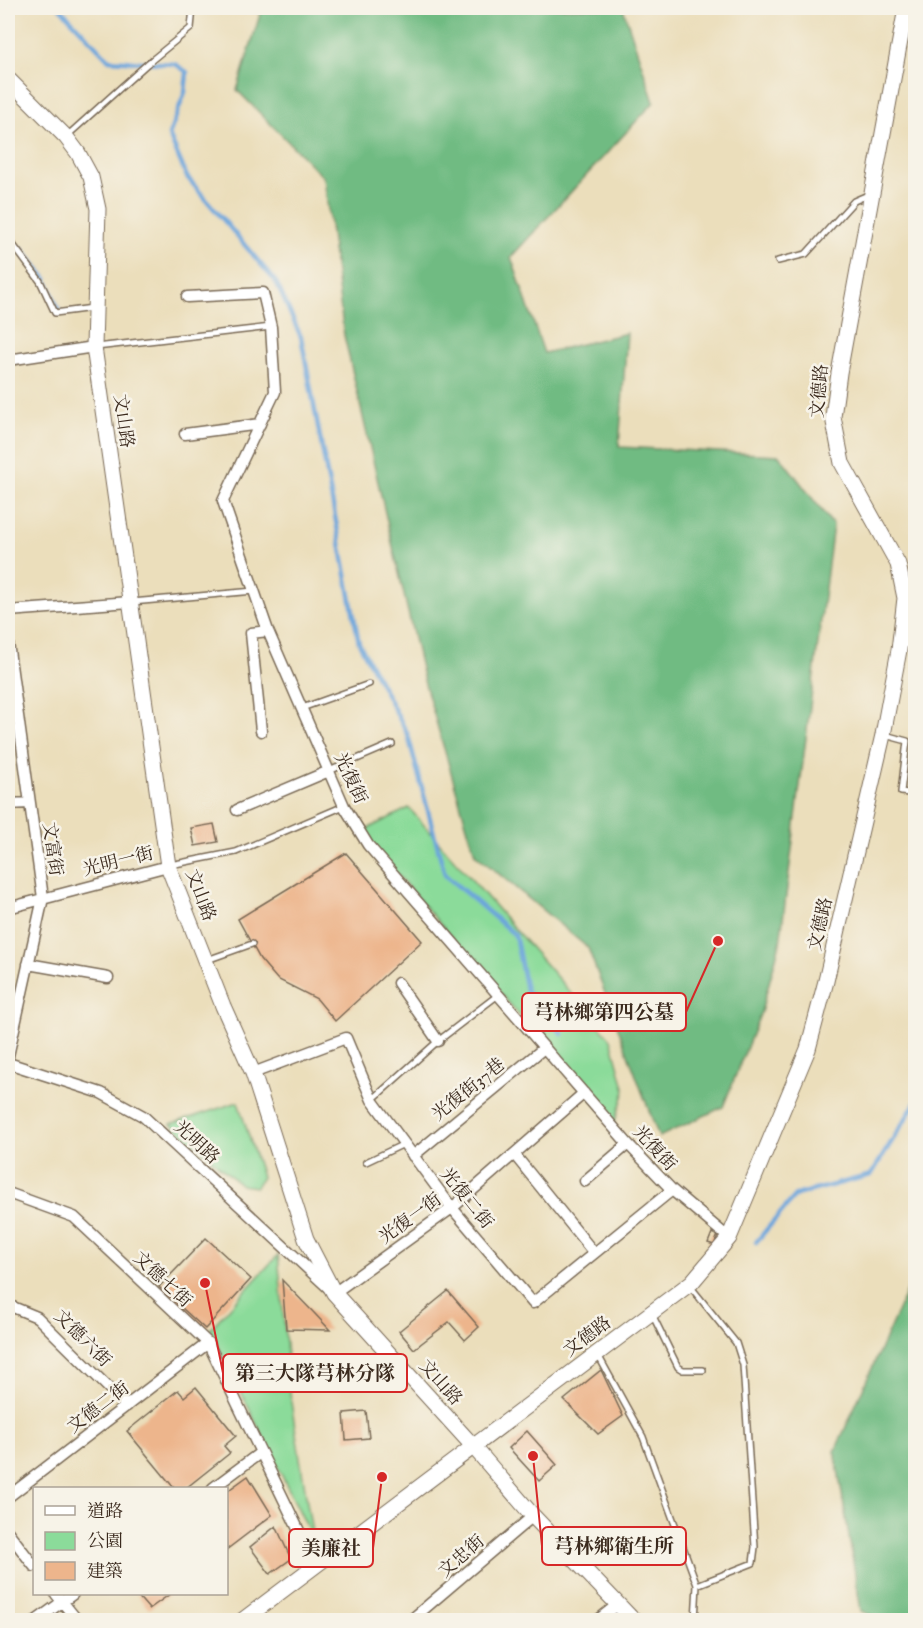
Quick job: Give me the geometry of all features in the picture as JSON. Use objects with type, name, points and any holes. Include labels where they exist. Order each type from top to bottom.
[{"type":"main road","name":"文德路","points":[[243,1620],[689,1285],[729,1238],[808,1049],[908,634],[905,598],[898,564],[842,463],[832,417],[906,8]]},
{"type":"main road","name":"文山路","points":[[8,79],[66,137],[91,177],[98,209],[94,347],[168,866],[253,1074],[306,1239],[334,1293],[473,1446],[533,1516],[633,1620]]},
{"type":"street","name":"光復街","points":[[187,297],[263,293],[271,327],[275,392],[224,501],[268,631],[344,806],[368,845],[628,1144],[672,1190],[729,1238]]},
{"type":"street","points":[[8,360],[94,347]]},
{"type":"street","points":[[185,434],[260,424]]},
{"type":"street","points":[[8,610],[130,602]]},
{"type":"street","points":[[261,731],[251,633],[268,631]]},
{"type":"street","name":"文富街","points":[[8,643],[13,726],[30,803],[43,898],[8,1056]]},
{"type":"street","points":[[237,810],[329,771]]},
{"type":"street","points":[[8,804],[30,803]]},
{"type":"street","name":"光明一街","points":[[8,908],[168,866]]},
{"type":"street","points":[[28,964],[108,978]]},
{"type":"street","points":[[398,983],[438,1041]]},
{"type":"street","name":"光復二街","points":[[253,1074],[346,1038],[372,1100],[452,1208],[533,1303],[672,1190]]},
{"type":"street","name":"光復街37巷","points":[[413,1156],[544,1048]]},
{"type":"street","name":"光明路","points":[[8,1063],[101,1093],[143,1116],[334,1293]]},
{"type":"street","name":"光復一街","points":[[334,1293],[452,1208],[584,1093]]},
{"type":"street","points":[[585,1181],[628,1144]]},
{"type":"street","points":[[514,1154],[594,1253]]},
{"type":"street","name":"文德七街","points":[[8,1193],[74,1217],[208,1343],[315,1564]]},
{"type":"street","name":"文德六街","points":[[8,1305],[37,1317],[128,1406]]},
{"type":"street","name":"文德二街","points":[[8,1497],[208,1343]]},
{"type":"street","points":[[214,1487],[260,1453]]},
{"type":"street","name":"文忠街","points":[[411,1620],[533,1516]]},
{"type":"street","points":[[8,1532],[33,1565]]},
{"type":"street","points":[[37,1620],[59,1598],[77,1620]]},
{"type":"street","points":[[598,1620],[617,1605]]},
{"type":"lane","points":[[66,137],[191,28],[193,8]]},
{"type":"lane","points":[[778,261],[806,254],[854,201],[872,193]]},
{"type":"lane","points":[[8,238],[40,281],[55,313],[96,308]]},
{"type":"lane","points":[[94,347],[271,327]]},
{"type":"lane","points":[[130,602],[255,591]]},
{"type":"lane","points":[[302,708],[369,684]]},
{"type":"lane","points":[[884,735],[907,741],[902,792],[915,794]]},
{"type":"lane","points":[[329,771],[392,744]]},
{"type":"lane","points":[[168,866],[237,852],[344,806]]},
{"type":"lane","points":[[205,961],[252,944]]},
{"type":"lane","points":[[372,1100],[438,1041],[498,995]]},
{"type":"lane","points":[[366,1162],[404,1144]]},
{"type":"lane","points":[[689,1285],[736,1343],[743,1365],[756,1547],[753,1563],[697,1585]]},
{"type":"lane","points":[[652,1312],[678,1367],[683,1370],[703,1370]]},
{"type":"lane","points":[[597,1353],[643,1437],[697,1585],[695,1620]]},
{"type":"green space","points":[[262,8],[623,8],[654,102],[511,257],[544,353],[627,333],[619,447],[779,455],[833,525],[780,943],[761,1012],[723,1107],[659,1137],[588,948],[475,854],[423,677],[344,335],[324,178],[237,90]]},
{"type":"green space","points":[[409,808],[611,1039],[625,1091],[614,1124],[374,848],[365,830]]},
{"type":"green space","points":[[238,1102],[262,1177],[256,1187],[241,1185],[171,1124]]},
{"type":"green space","points":[[278,1255],[291,1402],[313,1539],[210,1329]]},
{"type":"green space","points":[[915,1272],[915,1620],[881,1620],[861,1611],[835,1451]]},
{"type":"building","points":[[214,824],[218,842],[195,846],[191,828]]},
{"type":"building","points":[[346,853],[422,941],[335,1021],[317,999],[277,979],[260,959],[238,919]]},
{"type":"building","points":[[712,1233],[718,1235],[714,1245],[708,1243]]},
{"type":"building","points":[[206,1238],[251,1279],[205,1329],[159,1287]]},
{"type":"building","points":[[282,1280],[315,1314],[330,1330],[286,1329]]},
{"type":"building","points":[[448,1291],[479,1327],[465,1340],[449,1322],[414,1349],[399,1331]]},
{"type":"building","points":[[601,1370],[623,1416],[598,1434],[564,1400]]},
{"type":"building","points":[[196,1387],[236,1436],[224,1446],[230,1453],[187,1487],[173,1487],[127,1431],[178,1390],[184,1397]]},
{"type":"building","points":[[366,1411],[369,1438],[346,1440],[344,1413]]},
{"type":"building","points":[[527,1431],[557,1465],[539,1481],[509,1448]]},
{"type":"building","points":[[248,1476],[272,1515],[228,1548],[228,1491]]},
{"type":"building","points":[[276,1526],[291,1559],[270,1574],[250,1547]]},
{"type":"building","points":[[137,1595],[169,1595],[149,1609]]},
{"type":"waterway","points":[[60,8],[109,60],[175,64],[187,72],[185,92],[169,135],[187,177],[276,282],[301,337],[359,643],[408,735],[445,875],[515,935],[526,990],[562,1034]]},
{"type":"waterway","points":[[22,249],[46,279],[59,311]]},
{"type":"waterway","points":[[756,1242],[796,1195],[871,1175],[916,1102]]},
{"type":"place","name":"芎林鄉第四公墓","points":[[718,941]]},
{"type":"place","name":"第三大隊芎林分隊","points":[[205,1283]]},
{"type":"place","name":"芎林鄉衛生所","points":[[533,1456]]},
{"type":"place","name":"美廉社","points":[[382,1477]]}]
